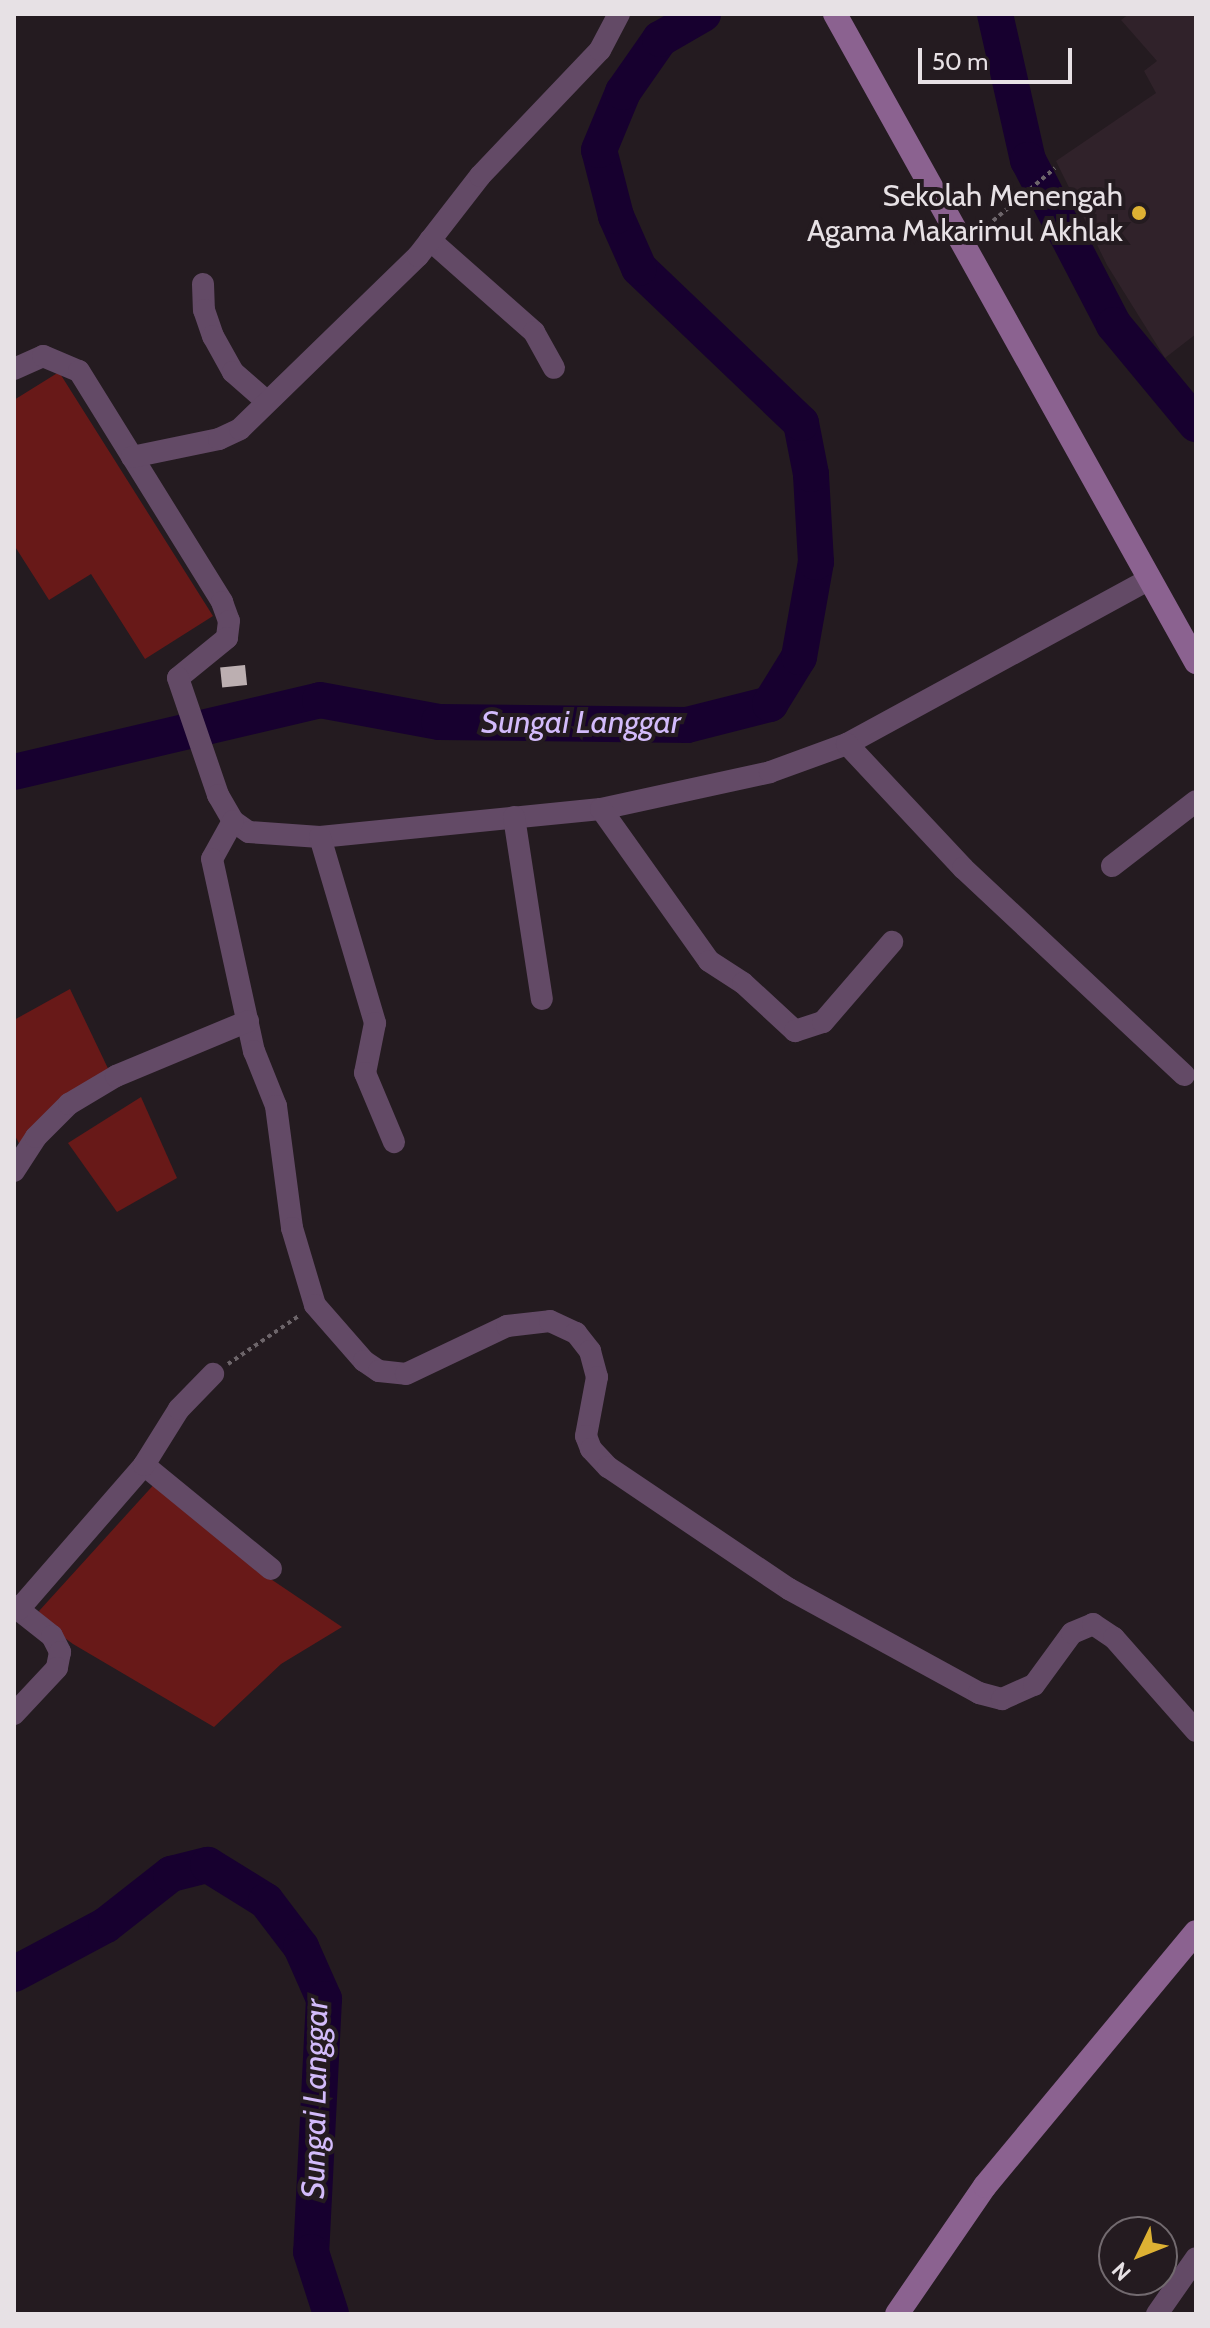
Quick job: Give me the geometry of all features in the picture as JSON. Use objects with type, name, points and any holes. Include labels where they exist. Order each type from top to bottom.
[{"type":"main road","points":[[835,14],[1196,662]]},
{"type":"main road","points":[[897,2314],[985,2186],[1196,1932]]},
{"type":"street","points":[[132,457],[219,439],[240,429],[265,400],[370,308],[430,240],[480,176],[600,50],[619,14]]},
{"type":"street","points":[[430,240],[534,332],[554,368]]},
{"type":"street","points":[[203,284],[204,310],[213,336],[233,372],[265,400]]},
{"type":"street","points":[[14,369],[43,356],[79,371],[229,621],[227,638],[218,649],[178,678],[218,795],[233,821],[268,835],[320,837],[601,809],[770,772],[847,744],[1150,579]]},
{"type":"street","points":[[847,744],[963,868],[1184,1075]]},
{"type":"street","points":[[1112,866],[1196,801]]},
{"type":"street","points":[[601,809],[709,961],[743,983],[795,1031],[823,1022],[892,942]]},
{"type":"street","points":[[514,817],[542,999]]},
{"type":"street","points":[[233,821],[212,859],[248,1021],[276,1106],[292,1228],[315,1305],[364,1361],[379,1371],[406,1374],[507,1326],[550,1321],[576,1333],[590,1351],[597,1377],[586,1436],[591,1449],[608,1467],[789,1589],[979,1693],[1002,1699],[1034,1685],[1072,1633],[1093,1624],[1114,1638],[1196,1731]]},
{"type":"street","points":[[320,837],[375,1023],[365,1073],[394,1142]]},
{"type":"street","points":[[14,1171],[36,1137],[69,1104],[116,1076],[248,1021]]},
{"type":"street","points":[[14,1714],[57,1668],[60,1652],[52,1636],[16,1608],[144,1465],[179,1409],[213,1374]]},
{"type":"street","points":[[144,1465],[271,1569]]},
{"type":"street","points":[[1157,2314],[1196,2258]]},
{"type":"path","points":[[964,245],[1055,168]]},
{"type":"path","points":[[213,1374],[315,1305]]},
{"type":"shaded area","name":"Sekolah Menengah Agama Makarimul Akhlak","points":[[1129,14],[1196,14],[1196,334],[1165,358],[1107,265],[1056,161],[1156,93],[1144,71],[1157,61],[1121,20]]},
{"type":"shaded area","points":[[59,372],[213,616],[145,659],[91,574],[49,600],[14,545],[14,400]]},
{"type":"shaded area","points":[[70,989],[114,1081],[22,1149],[14,1134],[14,1020]]},
{"type":"shaded area","points":[[141,1097],[177,1178],[117,1212],[68,1143]]},
{"type":"shaded area","points":[[158,1480],[253,1567],[342,1627],[281,1664],[214,1727],[73,1644],[43,1622],[39,1611]]},
{"type":"building","points":[[245,665],[247,685],[222,688],[220,668]]},
{"type":"waterway","name":"Sungai Langgar","points":[[14,772],[320,700],[439,722],[687,725],[770,704],[799,657],[816,562],[811,474],[801,423],[639,268],[616,216],[599,150],[623,92],[660,39],[703,14]]},
{"type":"waterway","name":"Sungai Langgar","points":[[995,14],[1028,160],[1114,325],[1196,424]]},
{"type":"waterway","name":"Sungai Langgar","points":[[14,1974],[106,1925],[171,1874],[208,1865],[266,1901],[301,1947],[324,1999],[311,2252],[331,2314]]},
{"type":"place","name":"Sekolah Menengah Agama Makarimul Akhlak","points":[[1139,213]]}]
